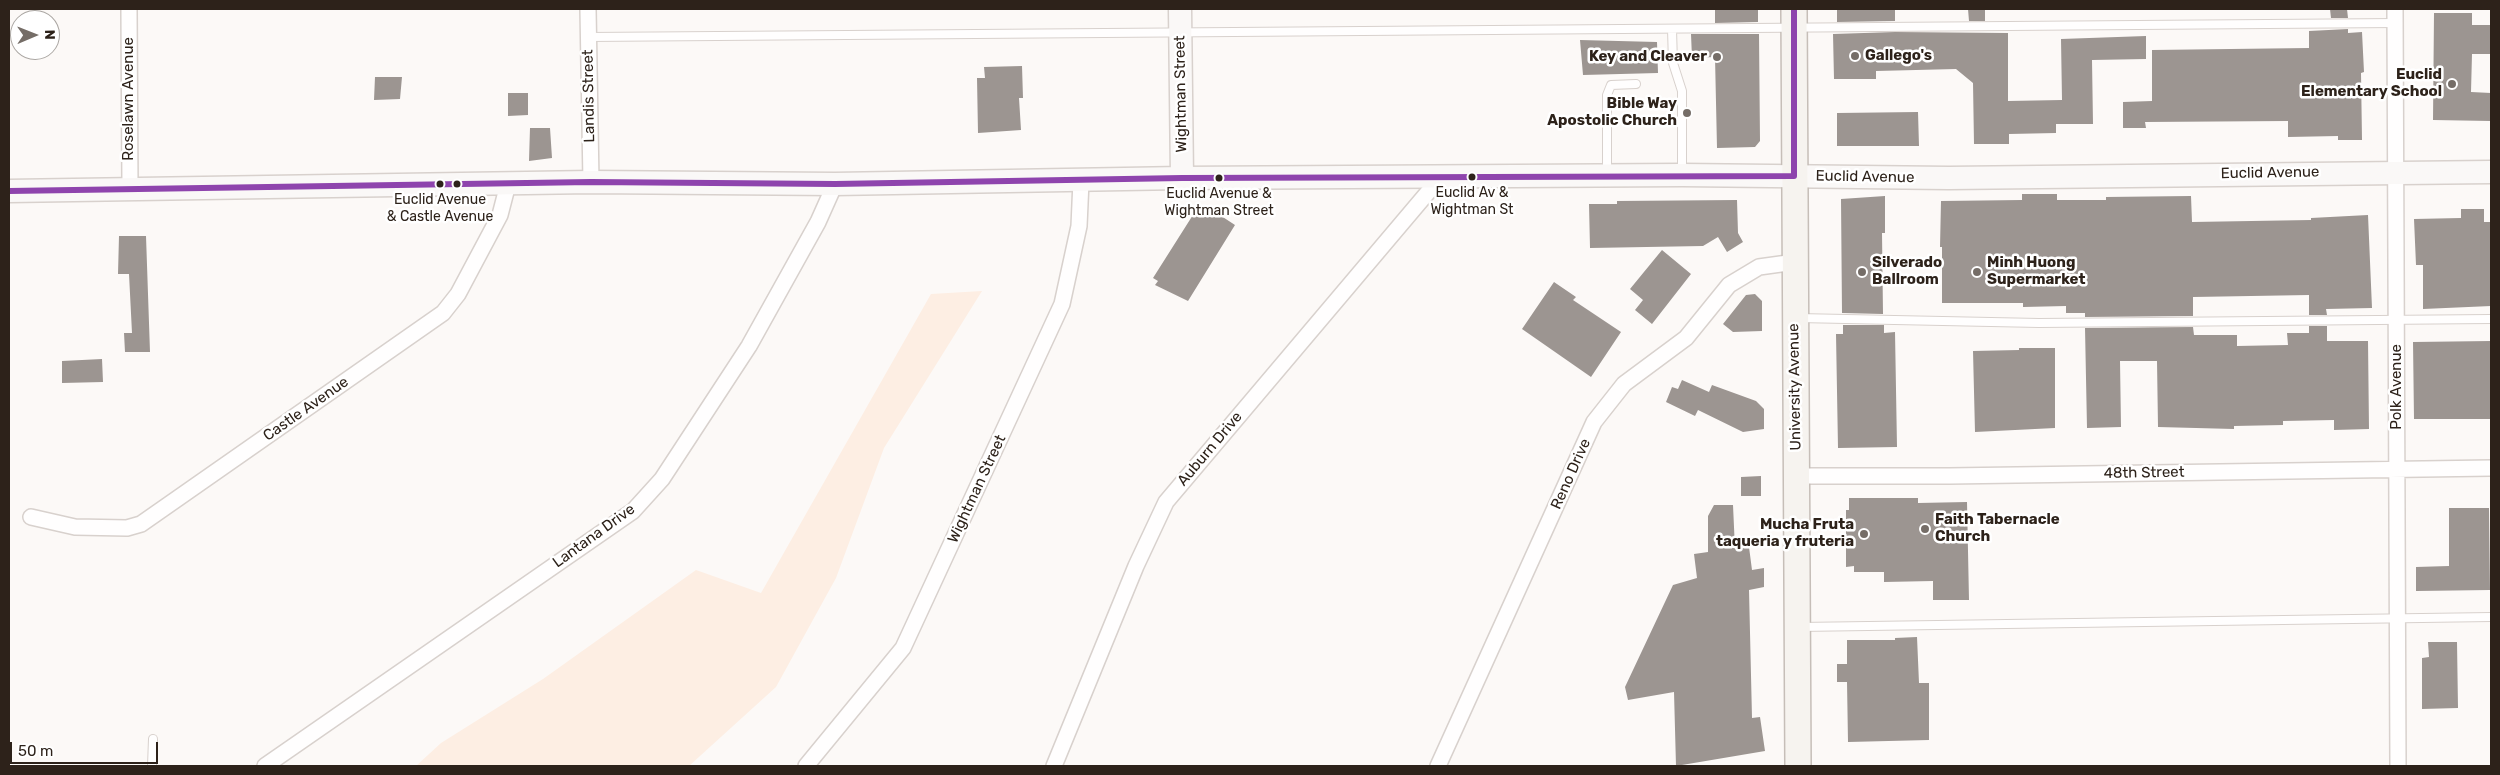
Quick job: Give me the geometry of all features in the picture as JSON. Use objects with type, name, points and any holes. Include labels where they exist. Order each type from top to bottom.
[{"type":"main road","name":"Wightman Street","points":[[1180,9],[1182,178]]},
{"type":"main road","name":"University Avenue","points":[[1794,18],[1794,318],[1798,766]]},
{"type":"main road","name":"Euclid Avenue","points":[[9,191],[591,182],[834,184],[1182,178],[1440,178],[1682,175],[1949,178],[2491,172]]},
{"type":"street","name":"Roselawn Avenue","points":[[129,9],[130,189]]},
{"type":"street","name":"Landis Street","points":[[588,9],[591,182]]},
{"type":"street","name":"Polk Avenue","points":[[2396,16],[2398,766]]},
{"type":"street","name":"Auburn Drive","points":[[1054,766],[1136,566],[1166,502],[1440,178]]},
{"type":"street","name":"Wightman Street","points":[[806,766],[903,648],[1062,304],[1079,226],[1081,181]]},
{"type":"street","name":"Castle Avenue","points":[[32,517],[75,527],[127,528],[141,524],[394,348],[443,313],[458,294],[500,215],[508,184]]},
{"type":"street","name":"Lantana Drive","points":[[265,766],[633,511],[662,479],[749,346],[818,222],[834,184]]},
{"type":"street","name":"Reno Drive","points":[[1438,766],[1594,422],[1624,384],[1686,338],[1729,285],[1759,267],[1794,262]]},
{"type":"street","name":"48th Street","points":[[1796,476],[1949,476],[2491,468]]},
{"type":"lane","points":[[588,37],[1672,29],[1794,18],[2396,16]]},
{"type":"lane","points":[[1672,29],[1673,63],[1682,91],[1682,175]]},
{"type":"lane","points":[[1606,177],[1607,94],[1612,85],[1636,84]]},
{"type":"lane","points":[[1794,318],[2039,323],[2491,319]]},
{"type":"lane","points":[[1797,627],[2491,618]]},
{"type":"lane","points":[[152,766],[153,739]]},
{"type":"shaded area","points":[[982,291],[884,448],[836,578],[776,687],[689,766],[416,766],[441,743],[543,679],[696,570],[761,593],[931,294]]},
{"type":"building","points":[[1715,9],[1758,9],[1758,22],[1715,23]]},
{"type":"building","points":[[1837,9],[1895,9],[1895,21],[1837,22]]},
{"type":"building","points":[[1968,9],[1985,9],[1985,21],[1969,21]]},
{"type":"building","points":[[2330,9],[2347,9],[2348,18],[2331,18]]},
{"type":"building","points":[[2434,13],[2472,13],[2472,25],[2491,25],[2491,54],[2472,54],[2471,92],[2491,93],[2491,121],[2433,120]]},
{"type":"building","points":[[2348,29],[2348,33],[2362,32],[2364,72],[2361,73],[2362,140],[2338,140],[2338,136],[2288,137],[2288,121],[2145,122],[2146,128],[2123,128],[2123,102],[2152,101],[2152,50],[2309,48],[2309,31]]},
{"type":"building","points":[[1895,32],[2008,33],[2008,101],[2062,100],[2061,39],[2146,36],[2146,59],[2092,60],[2093,124],[2056,124],[2056,133],[2009,134],[2009,144],[1974,144],[1973,83],[1956,69],[1876,71],[1876,79],[1834,79],[1833,34]]},
{"type":"building","points":[[1691,34],[1759,34],[1760,141],[1755,147],[1717,148],[1715,57],[1692,58]]},
{"type":"building","points":[[1580,40],[1657,42],[1658,73],[1583,75]]},
{"type":"building","points":[[1022,66],[1023,98],[1019,98],[1021,130],[978,133],[977,78],[985,78],[984,67]]},
{"type":"building","points":[[375,77],[402,77],[400,99],[374,100]]},
{"type":"building","points":[[508,93],[528,93],[528,115],[508,116]]},
{"type":"building","points":[[1918,112],[1919,146],[1837,146],[1837,113]]},
{"type":"building","points":[[530,128],[550,128],[552,158],[529,161]]},
{"type":"building","points":[[2022,194],[2057,194],[2057,200],[2106,200],[2106,197],[2191,196],[2192,222],[2311,220],[2311,218],[2368,215],[2372,308],[2326,309],[2327,315],[2309,315],[2309,295],[2193,297],[2193,316],[2085,317],[2085,313],[2066,313],[2066,306],[2023,307],[2023,303],[1942,303],[1941,201],[2022,200]]},
{"type":"building","name":"Silverado Ballroom","points":[[1885,196],[1885,233],[1882,233],[1883,314],[1842,313],[1841,199]]},
{"type":"building","points":[[1737,200],[1738,233],[1743,242],[1727,252],[1718,237],[1703,246],[1590,248],[1589,204],[1617,204],[1617,201]]},
{"type":"building","points":[[1206,206],[1235,225],[1188,301],[1155,285],[1158,281],[1153,278],[1198,207],[1203,210]]},
{"type":"building","points":[[2461,209],[2484,209],[2484,222],[2491,222],[2491,306],[2423,309],[2423,265],[2416,265],[2414,219],[2461,218]]},
{"type":"building","points":[[119,236],[146,236],[150,352],[125,352],[124,333],[132,333],[129,274],[118,274]]},
{"type":"building","points":[[1662,250],[1691,274],[1652,324],[1635,310],[1643,300],[1630,289]]},
{"type":"building","points":[[1554,282],[1576,297],[1573,300],[1621,332],[1591,377],[1522,329]]},
{"type":"building","points":[[1755,294],[1762,301],[1762,331],[1733,332],[1723,324],[1746,295]]},
{"type":"building","points":[[1843,325],[1884,325],[1884,333],[1895,332],[1897,447],[1838,448],[1836,334],[1843,334]]},
{"type":"building","points":[[2309,326],[2327,326],[2327,341],[2368,341],[2369,429],[2334,430],[2334,420],[2283,421],[2283,425],[2234,426],[2234,429],[2158,427],[2157,361],[2120,361],[2121,427],[2087,428],[2085,328],[2193,327],[2194,335],[2237,335],[2237,346],[2288,345],[2287,333],[2309,333]]},
{"type":"building","points":[[2491,341],[2491,419],[2414,419],[2413,342]]},
{"type":"building","points":[[2019,348],[2055,348],[2055,428],[1975,432],[1973,351],[2019,350]]},
{"type":"building","points":[[102,359],[103,382],[62,383],[62,361]]},
{"type":"building","points":[[1682,380],[1709,392],[1712,385],[1756,401],[1764,409],[1764,429],[1743,432],[1698,410],[1695,416],[1666,402],[1672,387],[1678,389]]},
{"type":"building","points":[[1761,476],[1761,496],[1741,496],[1741,477]]},
{"type":"building","name":"Faith Tabernacle Church","points":[[1849,498],[1918,498],[1918,503],[1967,502],[1969,600],[1933,600],[1933,581],[1884,582],[1884,572],[1854,572],[1854,566],[1846,567],[1846,510],[1849,510]]},
{"type":"building","points":[[1714,505],[1733,505],[1735,549],[1749,547],[1752,570],[1764,568],[1764,587],[1749,590],[1752,718],[1760,717],[1765,751],[1676,766],[1674,692],[1628,700],[1625,687],[1673,585],[1697,578],[1694,554],[1708,552],[1708,516]]},
{"type":"building","points":[[2449,508],[2489,508],[2490,590],[2416,591],[2416,567],[2449,566]]},
{"type":"building","points":[[1917,637],[1919,683],[1929,683],[1929,740],[1848,742],[1847,682],[1837,682],[1837,664],[1847,664],[1847,640],[1895,640],[1895,638]]},
{"type":"building","points":[[2428,642],[2457,642],[2458,708],[2422,709],[2422,658],[2429,657]]},
{"type":"transit line","points":[[9,191],[591,182],[835,184],[1182,178],[1794,176],[1794,9]]},
{"type":"place","name":"Gallego's","points":[[1855,56]]},
{"type":"place","name":"Key and Cleaver","points":[[1717,57]]},
{"type":"place","name":"Euclid Elementary School","points":[[2452,84]]},
{"type":"place","name":"Bible Way Apostolic Church","points":[[1687,113]]},
{"type":"place","name":"Euclid Av & Wightman St","points":[[1472,177]]},
{"type":"place","name":"Euclid Avenue & Wightman Street","points":[[1219,178]]},
{"type":"place","name":"Euclid Avenue & Castle Avenue","points":[[440,184]]},
{"type":"place","name":"Silverado Ballroom","points":[[1862,272]]},
{"type":"place","name":"Minh Huong Supermarket","points":[[1977,272]]},
{"type":"place","name":"Faith Tabernacle Church","points":[[1925,529]]},
{"type":"place","name":"Mucha Fruta taqueria y fruteria","points":[[1864,534]]}]
